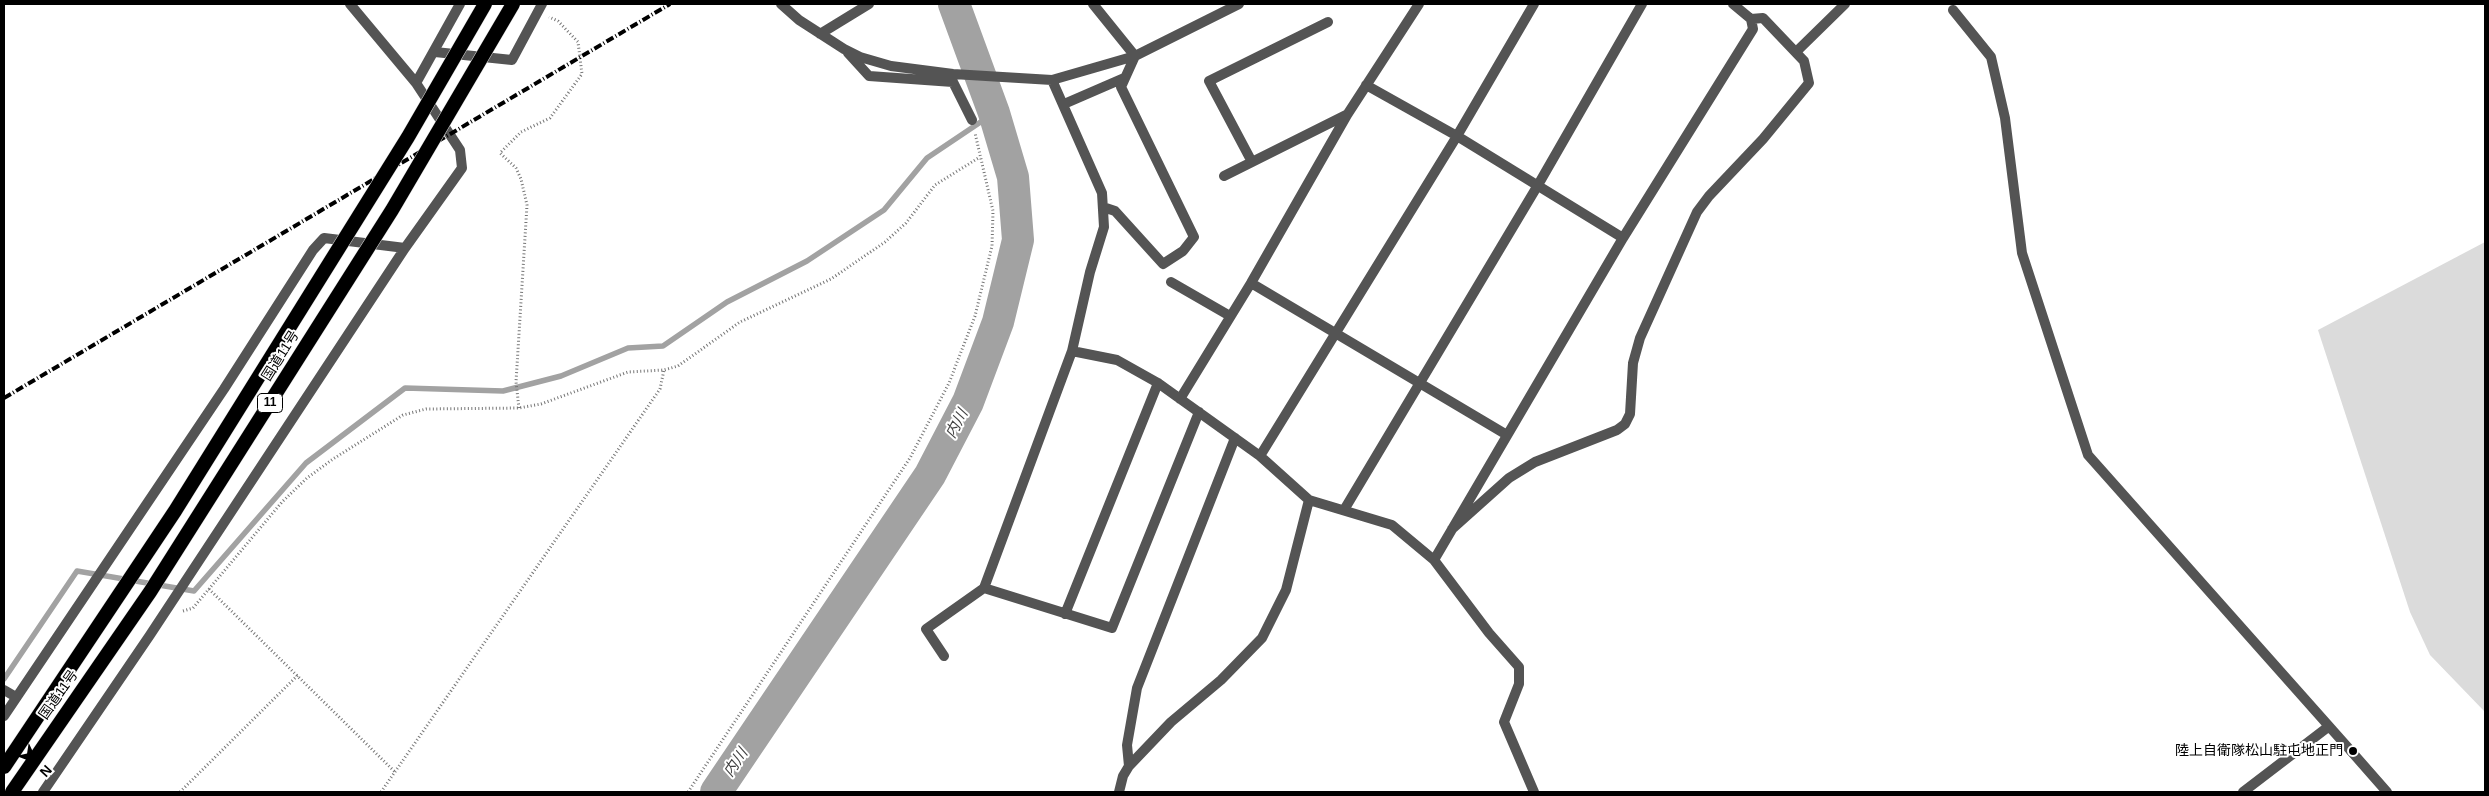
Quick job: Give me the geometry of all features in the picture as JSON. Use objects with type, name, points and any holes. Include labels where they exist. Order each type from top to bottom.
[{"type":"highway","name":"国道11号","points":[[4,767],[180,503],[392,163],[485,4]]},
{"type":"highway","name":"国道11号","points":[[12,792],[150,592],[392,210],[513,4]]},
{"type":"street","points":[[43,792],[166,610],[405,248],[462,168],[460,150],[416,83],[350,4]]},
{"type":"street","points":[[416,83],[435,52],[460,4]]},
{"type":"street","points":[[781,4],[799,20],[844,49],[891,66],[953,74],[1052,80],[1135,56],[1239,4]]},
{"type":"street","points":[[820,34],[869,4]]},
{"type":"street","points":[[1093,4],[1135,56]]},
{"type":"street","points":[[1180,398],[1251,283],[1347,115],[1419,4]]},
{"type":"street","points":[[1260,456],[1457,136],[1534,4]]},
{"type":"street","points":[[1344,510],[1538,185],[1642,4]]},
{"type":"street","points":[[1434,560],[1623,238],[1753,29],[1751,19],[1733,4]]},
{"type":"street","points":[[1796,52],[1845,4]]},
{"type":"street","points":[[435,52],[512,60],[540,8]]},
{"type":"street","points":[[1953,10],[1991,57],[2005,118],[2022,253],[2088,455],[2387,792]]},
{"type":"street","points":[[1452,529],[1509,478],[1535,462],[1617,430],[1625,424],[1630,414],[1633,363],[1640,338],[1697,212],[1709,196],[1763,139],[1809,83],[1804,61],[1796,52],[1763,18],[1751,19]]},
{"type":"street","points":[[1252,162],[1209,81],[1328,22]]},
{"type":"street","points":[[844,49],[869,76],[892,79],[919,78],[953,82],[972,120]]},
{"type":"street","points":[[1103,207],[1115,211],[1163,264],[1183,251],[1194,237],[1121,87],[1135,56]]},
{"type":"street","points":[[1064,104],[1124,78]]},
{"type":"street","points":[[944,656],[926,630],[984,588],[1072,351],[1090,272],[1104,227],[1102,193],[1052,80]]},
{"type":"street","points":[[1366,85],[1457,136],[1623,238]]},
{"type":"street","points":[[1224,176],[1347,115]]},
{"type":"street","points":[[4,716],[9,693],[224,389],[313,250],[324,238],[405,248]]},
{"type":"street","points":[[1171,282],[1230,316]]},
{"type":"street","points":[[1251,283],[1507,435]]},
{"type":"street","points":[[1072,351],[1117,360],[1158,383],[1260,456],[1308,500],[1392,525],[1434,560],[1489,633],[1520,666],[1519,684],[1504,722],[1534,792]]},
{"type":"street","points":[[1065,614],[1158,383]]},
{"type":"street","points":[[984,588],[1112,628],[1199,412]]},
{"type":"street","points":[[1129,766],[1127,746],[1137,688],[1235,438]]},
{"type":"street","points":[[1119,792],[1123,776],[1129,766],[1171,722],[1221,680],[1262,638],[1286,590],[1308,500]]},
{"type":"street","points":[[2243,792],[2328,727]]},
{"type":"path","points":[[519,408],[516,382],[527,205],[521,179],[516,168],[500,153],[521,132],[550,118],[582,74],[578,42],[558,21],[540,8]]},
{"type":"path","points":[[688,792],[910,458],[950,383],[975,316],[992,246],[993,210],[978,144]]},
{"type":"path","points":[[166,610],[177,612],[192,608],[282,502],[307,478],[332,459],[403,415],[426,409],[519,408],[541,404],[628,372],[664,370],[678,366],[748,318],[831,278],[885,242],[906,223],[935,186],[980,157]]},
{"type":"path","points":[[382,792],[660,389],[664,370]]},
{"type":"path","points":[[209,589],[395,772]]},
{"type":"path","points":[[180,792],[298,675]]},
{"type":"shaded area","points":[[2485,242],[2485,712],[2430,655],[2410,612],[2318,330]]},
{"type":"waterway","name":"内川","points":[[716,792],[930,475],[968,402],[998,322],[1018,240],[1013,177],[994,113],[954,4]]},
{"type":"waterway","points":[[4,679],[77,571],[194,591],[306,463],[405,388],[503,391],[561,376],[628,348],[663,346],[727,302],[807,261],[884,210],[927,158],[994,113]]},
{"type":"railway","points":[[4,398],[670,4]]},
{"type":"place","name":"陸上自衛隊松山駐屯地正門","points":[[2353,751]]}]
